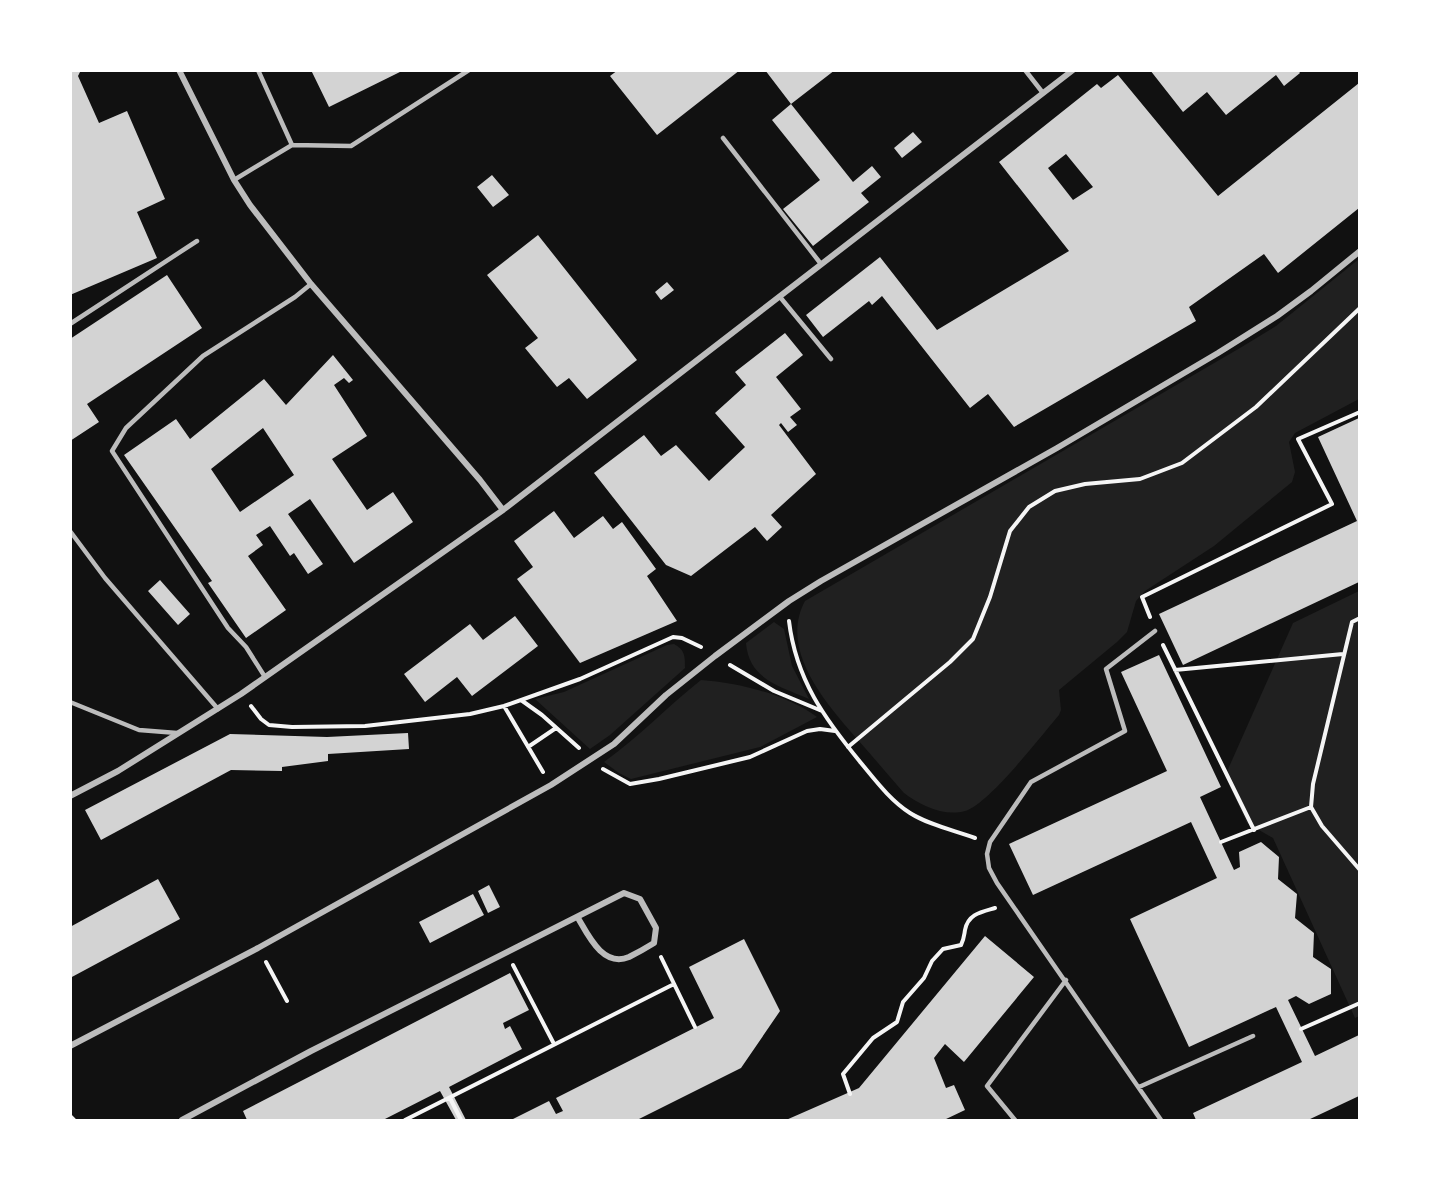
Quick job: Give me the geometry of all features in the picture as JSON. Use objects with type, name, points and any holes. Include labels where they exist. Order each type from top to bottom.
[{"type":"street","points":[[179,70],[234,180],[256,212],[311,284],[503,510]]},
{"type":"street","points":[[70,796],[118,771],[241,694],[503,510],[1073,70]]},
{"type":"street","points":[[70,1046],[258,948],[551,785],[614,744],[666,695],[789,601],[1218,353],[1277,316],[1311,291],[1359,250]]},
{"type":"street","points":[[182,1120],[311,1051],[624,894],[640,899],[656,928],[654,943],[626,958],[612,959],[597,950],[578,918]]},
{"type":"lane","points":[[258,70],[292,145]]},
{"type":"lane","points":[[234,180],[292,145],[351,146],[469,70]]},
{"type":"lane","points":[[1025,70],[1043,93]]},
{"type":"lane","points":[[723,138],[820,264]]},
{"type":"lane","points":[[70,324],[197,240]]},
{"type":"lane","points":[[265,677],[246,647],[228,628],[112,452],[126,428],[203,356],[287,303],[311,284]]},
{"type":"lane","points":[[780,297],[831,359]]},
{"type":"lane","points":[[70,531],[105,578],[218,709]]},
{"type":"lane","points":[[1155,632],[1106,669],[1125,731],[1031,782],[990,842],[987,854],[989,868],[1011,904],[1066,980],[1161,1120]]},
{"type":"lane","points":[[70,702],[139,730],[177,733]]},
{"type":"lane","points":[[1015,1120],[987,1086],[1066,980]]},
{"type":"lane","points":[[1139,1087],[1253,1036]]},
{"type":"path","points":[[848,747],[950,662],[973,639],[990,597],[1010,531],[1029,507],[1055,491],[1085,484],[1140,479],[1182,463],[1256,407],[1359,308]]},
{"type":"path","points":[[1254,830],[1155,632],[1142,597],[1332,504],[1298,439],[1359,412]]},
{"type":"path","points":[[789,601],[791,637],[798,665],[814,698],[835,731],[883,790],[910,813],[931,823],[990,842]]},
{"type":"path","points":[[1359,618],[1352,622],[1343,654],[1313,784],[1311,807],[1322,826],[1359,870]]},
{"type":"path","points":[[1175,670],[1343,654]]},
{"type":"path","points":[[241,694],[268,725],[291,727],[365,726],[421,721],[470,714],[521,700],[611,775],[630,784],[750,757],[807,731],[820,729],[835,731]]},
{"type":"path","points":[[504,706],[551,785]]},
{"type":"path","points":[[528,747],[556,728]]},
{"type":"path","points":[[1221,842],[1311,807]]},
{"type":"path","points":[[850,1094],[843,1074],[873,1038],[897,1022],[903,1002],[924,978],[932,961],[943,949],[960,945],[969,918],[977,913],[1011,904]]},
{"type":"path","points":[[654,943],[695,1028]]},
{"type":"path","points":[[258,948],[287,1001]]},
{"type":"path","points":[[507,953],[554,1044]]},
{"type":"path","points":[[405,1120],[674,984]]},
{"type":"path","points":[[1301,1029],[1359,1003]]},
{"type":"path","points":[[450,1098],[461,1120]]},
{"type":"path","points":[[70,1116],[74,1120]]},
{"type":"shaded area","points":[[1359,259],[1359,399],[1295,433],[1289,442],[1295,472],[1292,482],[1214,546],[1145,591],[1136,601],[1127,632],[1059,690],[1061,710],[1059,715],[1000,783],[975,806],[965,811],[941,811],[925,806],[904,793],[833,711],[810,676],[802,658],[798,639],[798,620],[805,601],[1276,326]]},
{"type":"shaded area","points":[[1359,591],[1359,1016],[1355,1018],[1273,838],[1247,823],[1225,776],[1293,623]]},
{"type":"shaded area","points":[[774,622],[784,629],[792,666],[809,699],[768,680],[753,666],[748,655],[746,643]]},
{"type":"shaded area","points":[[674,644],[684,654],[685,668],[610,735],[590,749],[535,699],[564,692],[667,645]]},
{"type":"shaded area","points":[[701,680],[762,691],[791,702],[817,717],[760,747],[631,779],[604,762],[629,742]]},
{"type":"building","points":[[70,70],[81,70],[78,76],[99,123],[127,111],[165,199],[137,212],[157,258],[70,295]]},
{"type":"building","points":[[311,70],[404,70],[329,107]]},
{"type":"building","points":[[618,70],[740,70],[657,135],[610,76]]},
{"type":"building","points":[[765,70],[835,70],[791,104]]},
{"type":"building","points":[[1150,70],[1298,70],[1300,73],[1284,86],[1276,75],[1226,115],[1207,92],[1183,112]]},
{"type":"building","points":[[1118,75],[1218,196],[1359,83],[1359,208],[1278,273],[1264,254],[1189,307],[1196,321],[1014,427],[988,394],[970,408],[882,296],[872,305],[869,301],[823,337],[806,315],[880,257],[937,330],[1069,251],[999,162],[1097,84],[1101,88]],"holes":[[[1066,154],[1093,187],[1073,200],[1048,168]]]},
{"type":"building","points":[[791,104],[853,182],[872,166],[881,177],[861,193],[869,202],[813,246],[783,209],[820,180],[772,120]]},
{"type":"building","points":[[913,132],[922,142],[902,158],[894,148]]},
{"type":"building","points":[[492,175],[509,195],[493,207],[477,187]]},
{"type":"building","points":[[538,235],[637,360],[587,399],[569,378],[557,387],[525,348],[538,338],[487,275]]},
{"type":"building","points":[[167,275],[202,328],[87,404],[99,422],[70,441],[70,339]]},
{"type":"building","points":[[667,282],[674,290],[661,300],[655,292]]},
{"type":"building","points":[[785,333],[803,355],[776,377],[801,409],[790,417],[797,425],[788,432],[781,423],[779,425],[816,474],[771,515],[782,527],[767,541],[755,527],[691,576],[666,565],[594,473],[644,435],[661,456],[676,445],[709,481],[745,447],[715,413],[746,385],[735,372]]},
{"type":"building","points":[[333,355],[353,380],[349,383],[344,378],[334,385],[367,436],[332,459],[367,510],[393,492],[413,522],[354,563],[310,499],[288,514],[323,564],[308,574],[294,553],[290,556],[270,526],[256,535],[263,545],[248,556],[286,610],[246,638],[208,583],[212,581],[124,455],[176,419],[190,439],[264,379],[286,405]],"holes":[[[263,428],[294,475],[240,512],[211,469]]]},
{"type":"building","points":[[1359,418],[1359,582],[1183,665],[1159,614],[1357,521],[1318,437]]},
{"type":"building","points":[[554,511],[574,538],[603,516],[613,529],[622,522],[656,569],[647,576],[677,621],[580,663],[517,579],[533,567],[514,541]]},
{"type":"building","points":[[160,580],[190,614],[178,625],[148,591]]},
{"type":"building","points":[[515,616],[538,646],[472,696],[457,677],[425,702],[404,674],[470,624],[483,640]]},
{"type":"building","points":[[1159,655],[1221,787],[1200,797],[1234,870],[1240,867],[1239,852],[1261,842],[1279,857],[1278,879],[1297,894],[1295,918],[1314,933],[1313,957],[1331,969],[1331,994],[1309,1004],[1296,996],[1288,1000],[1315,1056],[1359,1035],[1359,1096],[1308,1120],[1196,1120],[1193,1113],[1302,1062],[1276,1007],[1189,1047],[1130,919],[1217,878],[1191,822],[1033,895],[1009,844],[1167,771],[1121,672]]},
{"type":"building","points":[[408,733],[409,749],[328,754],[328,761],[282,767],[282,771],[231,770],[101,840],[85,810],[230,734],[327,737]]},
{"type":"building","points":[[158,879],[180,919],[70,978],[70,927]]},
{"type":"building","points":[[489,885],[500,907],[488,913],[478,891]]},
{"type":"building","points":[[473,894],[484,915],[430,943],[419,922]]},
{"type":"building","points":[[985,936],[1034,977],[964,1062],[945,1044],[934,1058],[946,1088],[954,1085],[965,1110],[944,1120],[786,1120],[859,1088]]},
{"type":"building","points":[[744,939],[780,1011],[741,1068],[637,1120],[511,1120],[549,1101],[556,1114],[563,1111],[556,1098],[714,1018],[689,967]]},
{"type":"building","points":[[510,973],[529,1010],[503,1023],[505,1029],[510,1026],[522,1049],[449,1087],[466,1120],[456,1120],[440,1091],[383,1120],[247,1120],[243,1111]]}]
